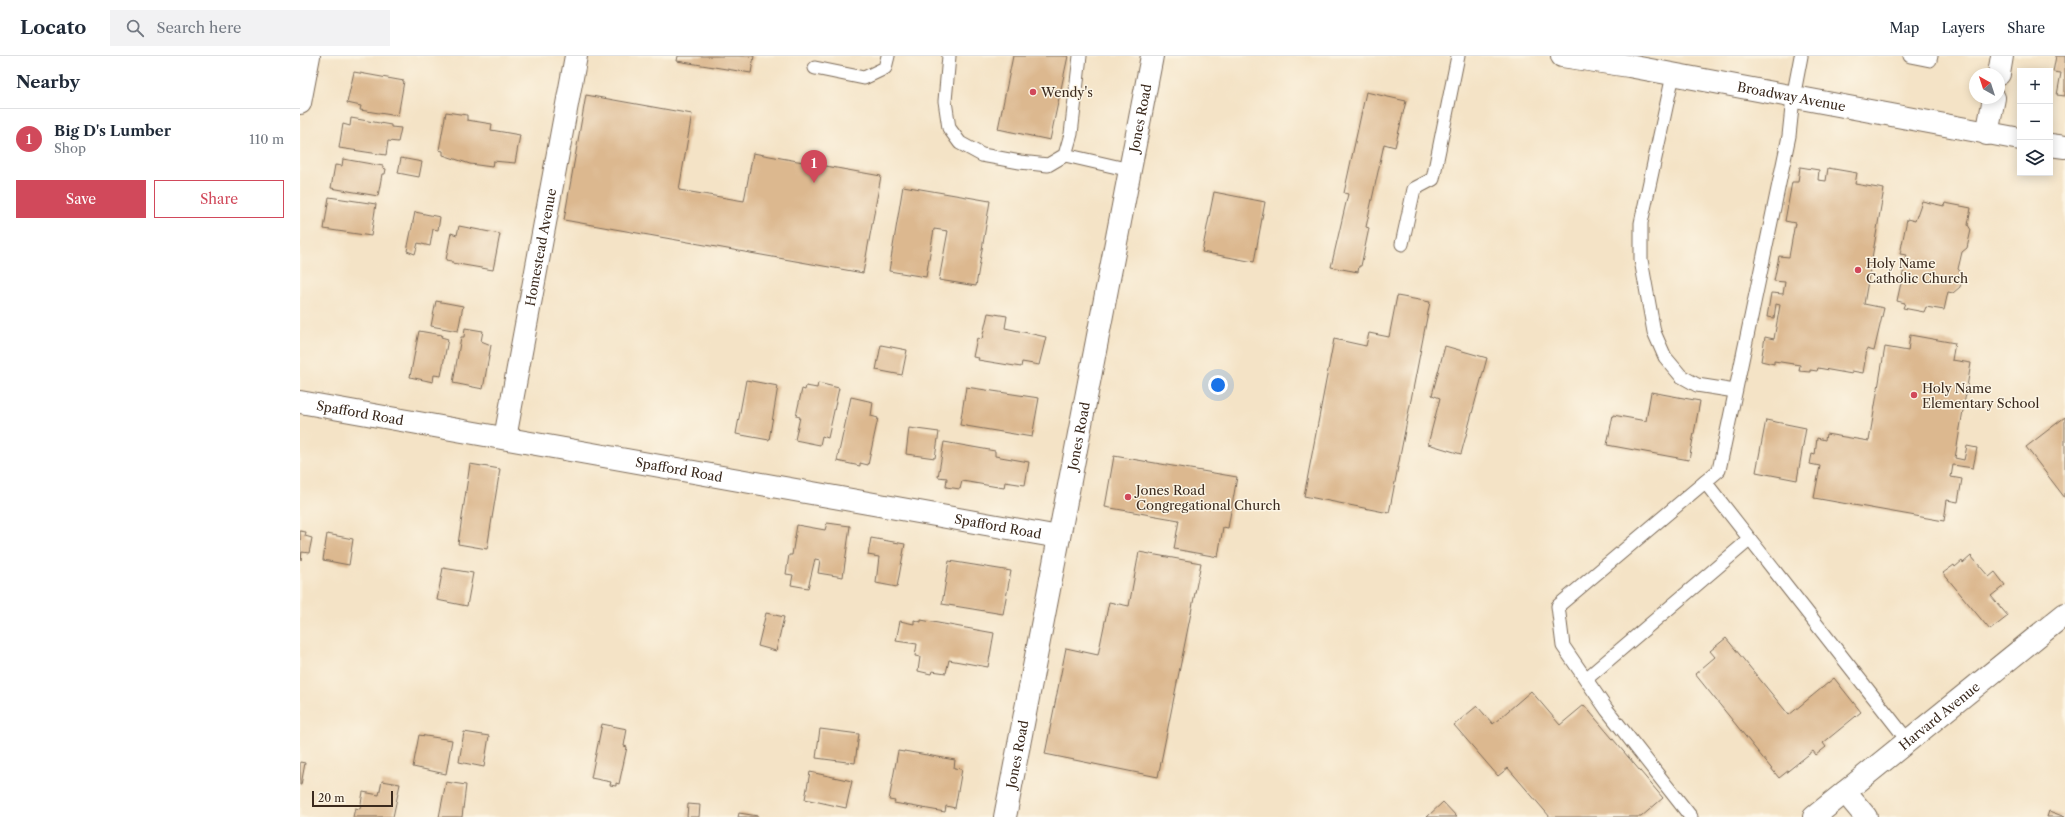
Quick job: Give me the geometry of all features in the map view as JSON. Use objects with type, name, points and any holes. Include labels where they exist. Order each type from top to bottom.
[{"type":"street","points":[[300,104],[309,56]]},
{"type":"street","name":"Homestead Avenue","points":[[505,438],[576,56]]},
{"type":"street","name":"Jones Road","points":[[1005,817],[1152,56]]},
{"type":"street","name":"Broadway Avenue","points":[[1562,56],[1631,61],[1673,75],[2017,139]]},
{"type":"street","points":[[2000,68],[2002,56]]},
{"type":"street","points":[[1987,134],[1993,104]]},
{"type":"street","points":[[2053,145],[2065,147]]},
{"type":"street","name":"Spafford Road","points":[[300,402],[1059,537]]},
{"type":"street","name":"Harvard Avenue","points":[[1814,817],[2065,614]]},
{"type":"street","points":[[1845,792],[1866,817]]},
{"type":"lane","points":[[815,68],[864,78],[885,68],[888,56]]},
{"type":"lane","points":[[950,56],[945,101],[949,128],[960,143],[982,155],[1020,162],[1048,165],[1065,155],[1130,170]]},
{"type":"lane","points":[[1065,155],[1071,134],[1080,56]]},
{"type":"lane","points":[[1402,244],[1414,189],[1433,179],[1458,56]]},
{"type":"lane","points":[[1691,817],[1607,710],[1562,646],[1558,606],[1719,470],[1789,136],[1793,98],[1801,56]]},
{"type":"lane","points":[[1910,56],[1930,58]]},
{"type":"lane","points":[[1673,75],[1641,222],[1641,260],[1654,332],[1665,356],[1681,376],[1697,385],[1735,391]]},
{"type":"lane","points":[[1705,482],[1908,741]]},
{"type":"lane","points":[[1586,679],[1749,540]]},
{"type":"building","points":[[678,56],[754,56],[751,73],[677,61]]},
{"type":"building","name":"Wendy's","points":[[1013,56],[1068,56],[1050,140],[998,129]]},
{"type":"building","points":[[2056,56],[2065,56],[2065,96],[2057,95],[2061,73],[2053,72]]},
{"type":"building","points":[[354,72],[404,81],[398,116],[360,110],[361,106],[347,103]]},
{"type":"building","points":[[1366,92],[1406,101],[1395,147],[1384,144],[1366,227],[1369,228],[1361,266],[1359,266],[1358,272],[1331,267],[1348,194],[1344,193]]},
{"type":"building","points":[[586,95],[692,114],[679,190],[744,201],[753,153],[881,176],[863,273],[564,220]]},
{"type":"building","points":[[446,112],[467,115],[467,120],[492,124],[491,130],[520,135],[515,163],[493,161],[492,167],[470,164],[443,155],[443,151],[439,150]]},
{"type":"building","points":[[351,118],[401,128],[398,142],[388,141],[386,155],[339,148],[343,124],[350,126]]},
{"type":"building","points":[[401,158],[422,162],[419,177],[398,173]]},
{"type":"building","points":[[343,159],[383,166],[383,168],[386,169],[385,174],[382,174],[378,196],[331,188],[335,165],[342,166]]},
{"type":"building","points":[[1800,167],[1819,170],[1818,180],[1826,181],[1828,168],[1857,173],[1855,184],[1884,189],[1864,304],[1884,308],[1874,351],[1867,349],[1863,373],[1852,371],[1852,374],[1818,368],[1817,371],[1799,371],[1800,365],[1774,361],[1774,364],[1761,361],[1765,337],[1774,339],[1780,305],[1776,304],[1774,318],[1767,317],[1771,293],[1783,294],[1785,282],[1774,281],[1779,256],[1789,257],[1795,223],[1785,221],[1792,182],[1798,182]]},
{"type":"building","points":[[903,186],[990,201],[976,286],[939,280],[948,231],[934,229],[926,277],[889,271]]},
{"type":"building","points":[[1214,192],[1265,202],[1254,262],[1202,252]]},
{"type":"building","points":[[329,197],[376,204],[371,236],[324,229]]},
{"type":"building","points":[[1922,201],[1944,206],[1945,203],[1971,208],[1968,225],[1971,230],[1967,248],[1962,252],[1958,269],[1963,275],[1960,287],[1953,293],[1948,292],[1944,310],[1926,307],[1924,312],[1903,308],[1905,303],[1897,301],[1907,255],[1900,254],[1907,219],[1915,221]]},
{"type":"building","points":[[415,212],[440,217],[438,230],[433,229],[430,246],[418,243],[415,254],[407,251]]},
{"type":"building","points":[[459,226],[500,234],[493,270],[452,263],[452,261],[446,260],[451,233],[457,235]]},
{"type":"building","points":[[1397,296],[1430,302],[1389,513],[1304,496],[1334,339],[1366,346],[1369,333],[1389,337]]},
{"type":"building","points":[[436,301],[463,306],[458,331],[431,326]]},
{"type":"building","points":[[988,313],[1007,316],[1005,328],[1046,337],[1039,365],[1022,362],[1021,367],[978,360],[979,358],[973,357],[977,338],[982,339]]},
{"type":"building","points":[[465,328],[483,331],[481,341],[491,345],[483,389],[453,383],[461,337],[464,337]]},
{"type":"building","points":[[419,331],[442,335],[441,337],[448,339],[441,376],[434,375],[433,382],[410,377]]},
{"type":"building","points":[[1910,335],[1955,343],[1952,360],[1971,363],[1955,458],[1964,460],[1967,446],[1977,448],[1973,468],[1953,465],[1951,477],[1962,479],[1958,502],[1947,500],[1944,521],[1814,498],[1820,466],[1810,464],[1812,454],[1815,455],[1817,438],[1825,440],[1826,434],[1869,441],[1885,347],[1908,351]]},
{"type":"building","points":[[881,345],[907,350],[902,375],[876,370]]},
{"type":"building","points":[[1445,346],[1487,358],[1461,454],[1428,444],[1440,398],[1432,395]]},
{"type":"building","points":[[746,380],[778,386],[769,440],[736,434]]},
{"type":"building","points":[[818,383],[839,388],[828,438],[822,436],[820,445],[795,440],[800,417],[796,416],[802,389],[805,390],[806,386],[817,388]]},
{"type":"building","points":[[966,387],[1039,398],[1032,437],[960,425]]},
{"type":"building","points":[[1651,392],[1700,401],[1689,460],[1607,445],[1613,415],[1646,421]]},
{"type":"building","points":[[851,397],[873,402],[871,416],[878,418],[868,465],[860,463],[860,466],[837,461]]},
{"type":"building","points":[[2065,417],[2065,498],[2026,447]]},
{"type":"building","points":[[1766,420],[1806,428],[1797,480],[1756,472]]},
{"type":"building","points":[[909,428],[939,432],[935,458],[906,454]]},
{"type":"building","points":[[944,442],[995,451],[995,456],[1029,462],[1025,485],[1005,482],[1004,488],[962,481],[960,489],[946,487],[947,478],[938,477]]},
{"type":"building","points":[[1114,456],[1237,477],[1228,528],[1223,527],[1218,557],[1174,549],[1179,520],[1105,507]]},
{"type":"building","points":[[470,464],[500,469],[487,549],[458,544]]},
{"type":"building","points":[[827,523],[850,526],[843,577],[818,573],[820,560],[815,559],[808,588],[791,585],[793,575],[786,574],[789,555],[792,555],[797,525],[825,530]]},
{"type":"building","points":[[300,531],[306,532],[305,536],[312,538],[309,553],[302,552],[301,560]]},
{"type":"building","points":[[327,534],[353,539],[349,565],[323,560]]},
{"type":"building","points":[[871,538],[905,544],[897,587],[876,583],[879,557],[868,555]]},
{"type":"building","points":[[1139,552],[1201,563],[1158,777],[1045,754],[1066,648],[1098,655],[1109,602],[1129,606]]},
{"type":"building","points":[[1971,556],[1989,577],[1995,572],[2005,585],[1991,596],[2008,616],[1990,630],[1943,573],[1954,565],[1955,567],[1962,561],[1963,563]]},
{"type":"building","points":[[949,561],[1011,571],[1003,614],[942,604]]},
{"type":"building","points":[[443,568],[473,573],[467,606],[437,600]]},
{"type":"building","points":[[766,613],[784,617],[776,651],[758,646]]},
{"type":"building","points":[[914,620],[994,633],[988,667],[949,660],[946,673],[932,671],[931,674],[918,671],[920,657],[915,656],[917,644],[896,641],[900,621],[914,624]]},
{"type":"building","points":[[1726,638],[1789,715],[1834,678],[1861,712],[1823,743],[1826,747],[1816,755],[1813,751],[1779,778],[1695,674],[1715,657],[1710,651]]},
{"type":"building","points":[[1531,691],[1560,725],[1584,705],[1663,798],[1641,817],[1550,817],[1508,768],[1498,776],[1454,725],[1477,706],[1493,724]]},
{"type":"building","points":[[602,724],[627,729],[624,746],[627,747],[619,784],[616,783],[616,786],[610,785],[611,782],[591,778]]},
{"type":"building","points":[[820,729],[859,734],[855,763],[816,758]]},
{"type":"building","points":[[464,732],[489,736],[484,767],[459,762]]},
{"type":"building","points":[[419,735],[452,740],[446,774],[413,767]]},
{"type":"building","points":[[898,751],[955,760],[954,768],[962,769],[955,808],[946,806],[945,812],[894,803],[895,801],[889,800]]},
{"type":"building","points":[[300,762],[305,763],[301,785],[300,785]]},
{"type":"building","points":[[810,772],[852,781],[846,808],[805,799]]},
{"type":"building","points":[[382,781],[400,784],[393,817],[353,817],[355,808],[360,809],[363,792],[379,795]]},
{"type":"building","points":[[446,782],[466,785],[462,817],[439,817]]},
{"type":"building","points":[[1443,802],[1457,817],[1427,817]]},
{"type":"building","points":[[688,804],[700,805],[699,817],[687,817]]},
{"type":"building","points":[[2049,811],[2065,817],[2047,817]]},
{"type":"building","points":[[739,813],[758,816],[758,817],[738,817]]},
{"type":"place","name":"Wendy's","points":[[1033,92]]},
{"type":"place","name":"Big D's Lumber","points":[[814,183]]},
{"type":"place","name":"Holy Name Catholic Church","points":[[1858,270]]},
{"type":"place","name":"Holy Name Elementary School","points":[[1914,395]]},
{"type":"place","name":"Jones Road Congregational Church","points":[[1128,497]]}]
